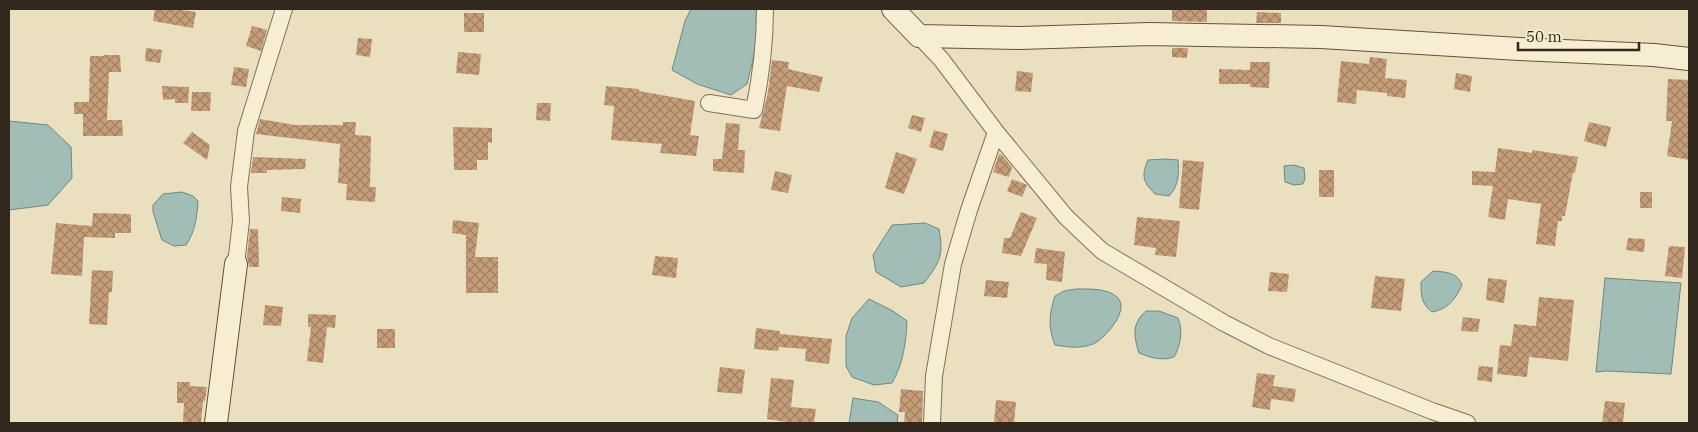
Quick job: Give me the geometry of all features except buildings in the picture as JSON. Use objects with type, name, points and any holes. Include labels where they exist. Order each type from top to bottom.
[{"type":"street","points":[[216,423],[241,221],[240,187],[246,130],[284,9]]},
{"type":"street","points":[[709,103],[754,110],[765,41],[765,9]]},
{"type":"street","points":[[893,9],[941,59],[996,132],[1066,217],[1102,251],[1224,323],[1270,346],[1429,417],[1468,423]]},
{"type":"street","points":[[919,36],[1020,38],[1149,34],[1321,37],[1654,55],[1689,59]]},
{"type":"street","points":[[932,423],[934,376],[953,264],[969,210],[996,132]]},
{"type":"water","points":[[691,9],[757,9],[763,19],[747,84],[731,95],[697,84],[672,70],[685,21]]},
{"type":"water","points":[[9,121],[48,125],[71,147],[72,178],[48,205],[9,210]]},
{"type":"water","points":[[1148,160],[1178,160],[1177,184],[1169,196],[1155,194],[1144,178],[1144,170]]},
{"type":"water","points":[[1294,165],[1304,168],[1305,179],[1303,184],[1294,185],[1285,182],[1284,166]]},
{"type":"water","points":[[182,192],[193,196],[198,201],[196,219],[192,235],[186,245],[174,246],[162,240],[153,212],[153,205],[163,194]]},
{"type":"water","points":[[925,223],[939,229],[941,252],[937,264],[924,283],[901,287],[876,272],[873,255],[892,225]]},
{"type":"water","points":[[1433,271],[1447,272],[1454,275],[1462,285],[1457,295],[1447,306],[1432,312],[1422,299],[1421,282]]},
{"type":"water","points":[[1605,278],[1681,283],[1671,374],[1596,372]]},
{"type":"water","points":[[1076,289],[1098,290],[1113,294],[1120,302],[1119,316],[1110,330],[1093,344],[1079,347],[1055,345],[1050,321],[1055,296],[1064,291]]},
{"type":"water","points":[[869,299],[893,311],[907,321],[903,353],[892,383],[874,385],[852,377],[846,366],[846,336],[852,318]]},
{"type":"water","points":[[1146,311],[1159,311],[1178,318],[1180,338],[1174,357],[1156,358],[1139,353],[1135,331],[1138,321]]},
{"type":"water","points":[[853,398],[878,402],[898,415],[897,423],[849,423]]}]
